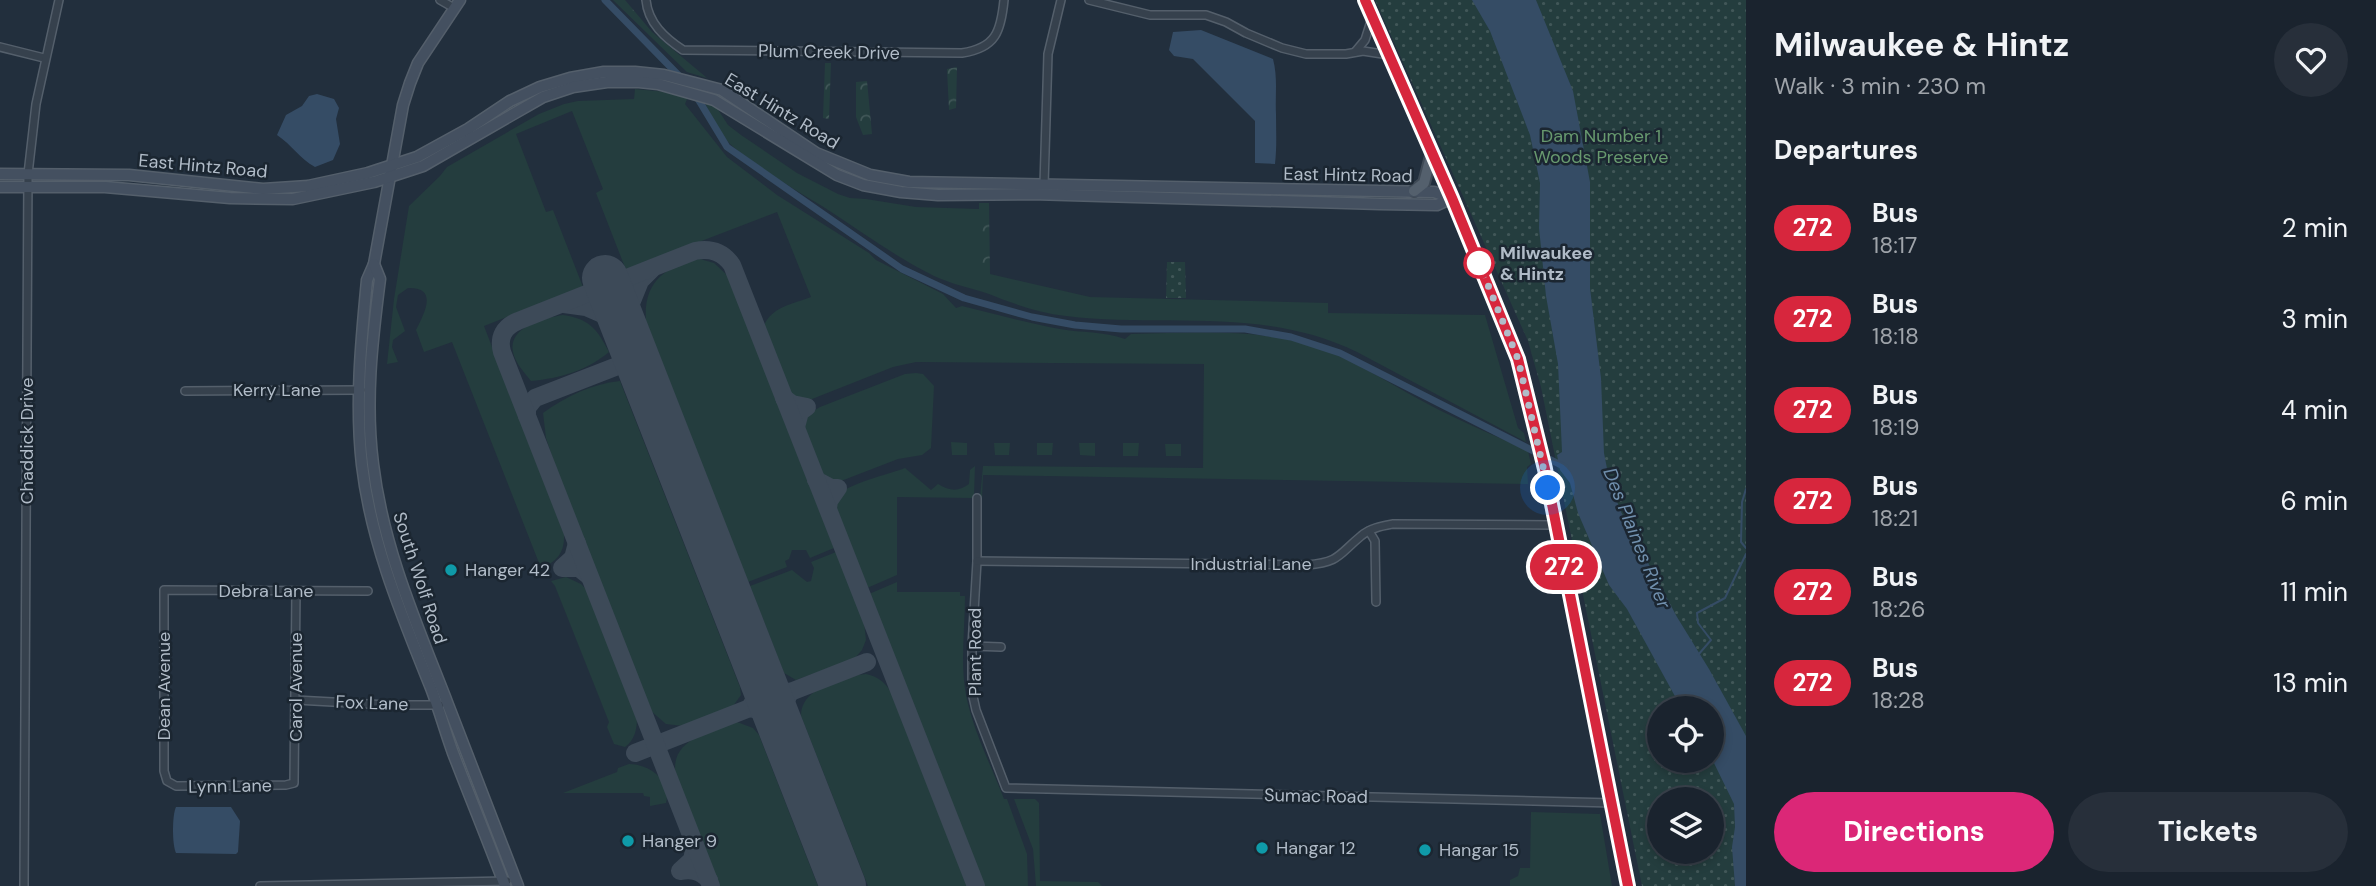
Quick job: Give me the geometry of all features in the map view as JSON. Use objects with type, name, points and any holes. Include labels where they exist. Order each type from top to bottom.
[{"type":"main road","points":[[1365,0],[1452,198],[1518,359],[1545,469],[1628,886]]},
{"type":"main road","name":"South Wolf Road","points":[[457,4],[418,62],[403,105],[374,264],[380,279],[363,390],[362,467],[374,529],[398,608],[504,883]]},
{"type":"main road","name":"East Hintz Road","points":[[0,174],[129,175],[263,188],[320,184],[417,157],[468,129],[510,101],[540,87],[604,72],[722,90],[816,153],[870,175],[909,182],[1415,191],[1434,192],[1452,198]]},
{"type":"main road","name":"East Hintz Road","points":[[0,187],[105,187],[230,198],[293,199],[333,192],[423,166],[543,97],[573,87],[607,82],[661,80],[714,100],[837,175],[863,185],[901,192],[938,195],[1032,194],[1437,205],[1452,198]]},
{"type":"main road","points":[[1415,191],[1424,183],[1432,152]]},
{"type":"main road","name":"South Wolf Road","points":[[363,390],[385,527],[408,606],[517,883]]},
{"type":"street","name":"Chaddick Drive","points":[[24,886],[28,174],[44,58],[59,0]]},
{"type":"street","points":[[440,0],[457,4]]},
{"type":"street","name":"Plum Creek Drive","points":[[646,0],[650,16],[657,28],[667,40],[683,50],[962,53],[988,46],[997,35],[1003,19],[1004,0]]},
{"type":"street","points":[[1044,185],[1048,54],[1061,0]]},
{"type":"street","points":[[1089,0],[1150,15],[1206,15],[1282,48],[1306,54],[1346,54],[1363,51],[1389,55]]},
{"type":"street","points":[[1354,52],[1365,40],[1373,18]]},
{"type":"street","points":[[0,47],[44,58]]},
{"type":"street","name":"Kerry Lane","points":[[185,391],[363,390]]},
{"type":"street","name":"Plant Road","points":[[977,498],[977,561],[971,676],[976,710],[1006,788],[1019,788]]},
{"type":"street","name":"Industrial Lane","points":[[977,561],[1307,565],[1324,563],[1338,557],[1369,531],[1393,524],[1555,525]]},
{"type":"street","points":[[1369,531],[1375,541],[1376,603]]},
{"type":"street","name":"Debra Lane","points":[[164,590],[368,592]]},
{"type":"street","name":"Dean Avenue","points":[[164,590],[164,771],[167,781]]},
{"type":"street","name":"Carol Avenue","points":[[293,783],[296,591]]},
{"type":"street","points":[[972,646],[1001,647]]},
{"type":"street","name":"Fox Lane","points":[[296,700],[436,706],[447,703]]},
{"type":"street","name":"Lynn Lane","points":[[167,781],[176,786],[293,783]]},
{"type":"street","name":"Sumac Road","points":[[1019,788],[1613,803]]},
{"type":"street","points":[[260,886],[517,883]]},
{"type":"green space","points":[[613,0],[625,0],[652,32],[707,78],[687,72]]},
{"type":"green space","name":"Dam Number 1 Woods Preserve","points":[[1375,0],[1746,0],[1746,886],[1642,886],[1541,387],[1528,341]]},
{"type":"green space","points":[[825,63],[831,63],[829,119],[823,118]]},
{"type":"green space","points":[[957,67],[956,108],[949,110],[947,69]]},
{"type":"green space","points":[[867,81],[872,134],[863,135],[856,117],[856,82]]},
{"type":"green space","points":[[635,89],[688,97],[685,104],[727,157],[777,195],[876,260],[943,294],[956,308],[962,306],[1048,327],[1125,339],[1131,334],[1235,333],[1276,337],[1313,346],[1347,360],[1438,410],[1528,451],[1531,464],[1527,467],[1528,484],[983,475],[982,499],[983,466],[1203,468],[1204,364],[916,362],[893,367],[807,401],[799,400],[789,392],[764,326],[777,310],[811,297],[777,212],[626,270],[596,193],[603,189],[572,111],[516,134],[546,212],[553,210],[583,287],[484,326],[564,534],[559,556],[541,568],[452,342],[424,352],[416,330],[427,303],[423,292],[418,289],[408,288],[398,295],[396,307],[405,331],[393,340],[392,347],[398,362],[387,364],[409,206],[447,167],[539,114],[578,101],[634,99]]},
{"type":"green space","points":[[705,103],[717,108],[728,125],[741,135],[797,173],[838,194],[916,207],[979,209],[980,274],[1090,297],[1328,303],[1328,313],[1485,315],[1518,428],[1524,433],[1526,442],[1357,352],[1322,338],[1250,324],[1056,315],[941,279],[891,251],[737,150],[722,135]]},
{"type":"green space","points":[[979,203],[989,203],[990,274],[979,274]]},
{"type":"green space","points":[[700,259],[714,263],[728,276],[834,548],[810,558],[806,550],[792,550],[789,559],[785,561],[787,567],[748,582],[646,321],[648,296],[658,278],[676,266]]},
{"type":"green space","points":[[1167,262],[1185,262],[1186,298],[1166,298]]},
{"type":"green space","points":[[563,315],[580,319],[592,326],[609,352],[573,372],[531,381],[514,356],[513,343],[516,336],[529,325]]},
{"type":"green space","points":[[905,374],[923,374],[934,386],[931,448],[922,455],[898,459],[841,481],[824,478],[804,429],[807,415],[820,407]]},
{"type":"green space","points":[[620,381],[740,687],[741,695],[733,706],[683,726],[666,724],[651,711],[546,438],[543,413],[580,392]]},
{"type":"green space","points":[[951,442],[967,443],[967,455],[952,455]]},
{"type":"green space","points":[[994,443],[1010,443],[1009,455],[995,455]]},
{"type":"green space","points":[[1037,443],[1053,443],[1052,455],[1037,455]]},
{"type":"green space","points":[[1079,443],[1095,443],[1095,456],[1080,455]]},
{"type":"green space","points":[[1123,443],[1139,443],[1138,456],[1123,456]]},
{"type":"green space","points":[[1165,444],[1181,444],[1181,456],[1166,456]]},
{"type":"green space","points":[[975,466],[972,498],[897,497],[897,575],[867,588],[835,507],[837,496],[859,483],[905,468],[931,490],[938,484],[958,489],[969,484],[970,470]]},
{"type":"green space","points":[[836,552],[864,622],[866,640],[854,659],[796,680],[784,673],[750,586],[792,570],[807,582],[811,581],[814,568],[811,562]]},
{"type":"green space","points":[[566,577],[587,590],[637,717],[635,734],[625,747],[614,744],[607,727],[609,722],[551,581]]},
{"type":"green space","points":[[897,582],[897,592],[960,592],[960,596],[965,596],[963,658],[966,695],[978,735],[1004,799],[1007,799],[1027,854],[1028,886],[983,886],[869,594]]},
{"type":"green space","points":[[866,674],[882,681],[892,694],[967,886],[868,886],[801,716],[803,706],[813,693],[831,684]]},
{"type":"green space","points":[[737,722],[753,728],[759,735],[818,886],[719,886],[676,777],[675,764],[678,754],[693,739]]},
{"type":"green space","points":[[629,764],[644,767],[658,775],[666,788],[666,803],[650,806],[650,797],[644,796],[643,793],[563,793],[617,772],[618,768]]},
{"type":"green space","points":[[1014,799],[1035,799],[1039,803],[1040,881],[1098,882],[1102,886],[1036,886],[1033,849]]},
{"type":"green space","points":[[1531,812],[1600,814],[1612,886],[1510,886],[1510,880],[1518,876],[1520,868],[1530,868]]},
{"type":"water","points":[[1472,0],[1536,0],[1573,91],[1590,182],[1590,288],[1601,378],[1604,453],[1610,484],[1622,514],[1677,617],[1724,696],[1675,696],[1627,609],[1609,585],[1578,513],[1570,483],[1560,470],[1557,455],[1562,452],[1558,364],[1546,296],[1539,228],[1540,183],[1530,135],[1490,31]]},
{"type":"water","points":[[1201,30],[1273,59],[1276,80],[1275,164],[1255,163],[1255,121],[1193,59],[1174,56],[1169,50],[1173,32]]},
{"type":"water","points":[[317,94],[334,99],[339,108],[336,119],[340,144],[333,160],[315,167],[277,135],[286,115],[302,106],[309,96]]},
{"type":"water","points":[[1724,696],[1746,736],[1746,886],[1735,886],[1732,847],[1734,804],[1719,773],[1724,773]]},
{"type":"water","points":[[176,807],[231,807],[240,821],[238,852],[176,853],[173,830]]},
{"type":"waterway","points":[[605,0],[692,89],[727,147],[902,269],[964,298],[1032,317],[1075,325],[1121,329],[1245,329],[1291,337],[1340,353],[1565,467]]},
{"type":"waterway","points":[[1746,489],[1742,502],[1741,542],[1746,548]]},
{"type":"waterway","points":[[1698,655],[1711,640],[1698,623],[1697,613],[1725,598],[1746,554]]},
{"type":"taxiway","points":[[711,886],[502,352],[501,342],[506,329],[518,321],[695,251],[706,250],[721,254],[732,265],[976,886]]},
{"type":"taxiway","points":[[564,304],[586,307],[623,323],[640,281],[652,269]]},
{"type":"taxiway","points":[[527,416],[527,408],[535,398],[620,365],[634,368],[644,378]]},
{"type":"taxiway","points":[[784,398],[792,404],[807,407],[800,412],[796,427]]},
{"type":"taxiway","points":[[816,480],[831,488],[838,488],[829,501],[828,508]]},
{"type":"taxiway","points":[[577,543],[573,558],[562,568],[579,568],[589,576]]},
{"type":"taxiway","points":[[635,753],[867,662]]},
{"type":"taxiway","points":[[759,672],[773,686],[790,692],[781,711],[781,726],[762,711],[750,708],[760,689],[759,672]]},
{"type":"taxiway","points":[[695,845],[692,860],[680,871],[696,871],[709,880]]},
{"type":"runway","points":[[605,278],[843,886]]},
{"type":"bus line","name":"272","points":[[1365,0],[1452,198],[1518,359],[1545,469],[1628,886]]},
{"type":"place","name":"Milwaukee & Hintz","points":[[1479,263]]},
{"type":"place","name":"Hanger 42","points":[[451,570]]},
{"type":"place","name":"Hanger 9","points":[[628,841]]},
{"type":"place","name":"Hangar 12","points":[[1262,848]]},
{"type":"place","name":"Hangar 15","points":[[1425,850]]},
{"type":"route","points":[[1479,263],[1518,359],[1548,488]]},
{"type":"water label","name":"Des Plaines River","points":[[1637,538]]}]
